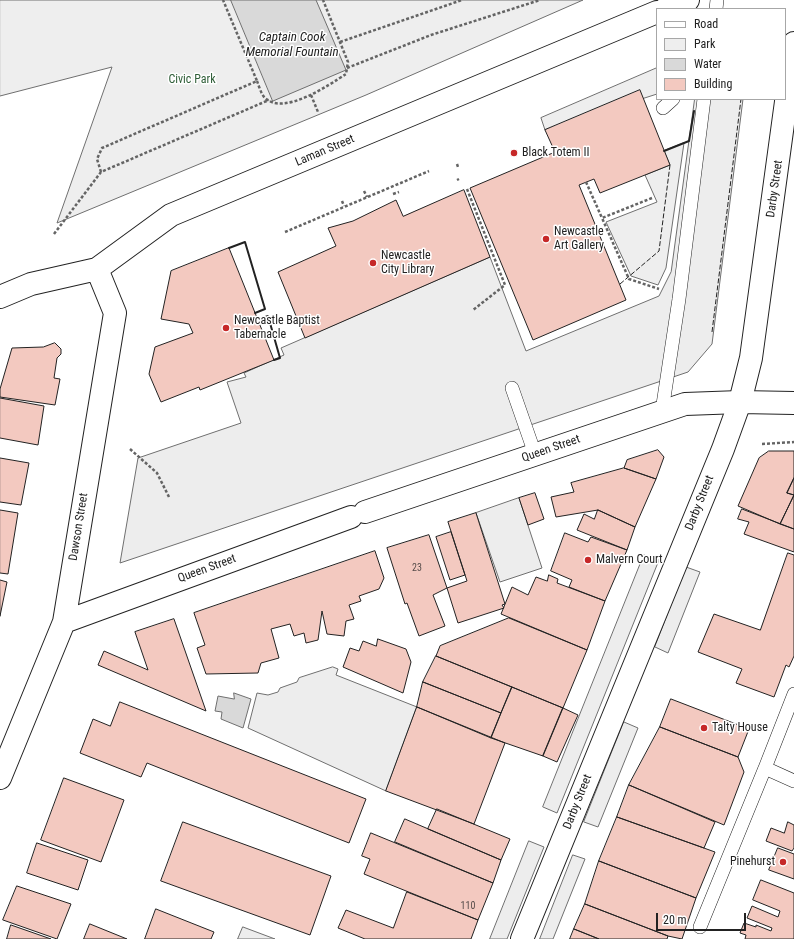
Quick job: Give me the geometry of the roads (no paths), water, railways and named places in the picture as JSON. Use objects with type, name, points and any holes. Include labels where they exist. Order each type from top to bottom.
[{"type":"street","points":[[668,8],[689,0]]},
{"type":"street","name":"Laman Street","points":[[0,297],[31,284],[98,269],[171,215],[656,12]]},
{"type":"street","name":"Darby Street","points":[[522,939],[723,449],[740,402],[751,358],[794,43]]},
{"type":"street","name":"Dawson Street","points":[[0,778],[64,622],[114,313],[98,269]]},
{"type":"street","name":"Queen Street","points":[[64,622],[358,514],[685,404],[740,402],[794,403]]},
{"type":"lane","points":[[663,108],[672,100]]},
{"type":"lane","points":[[662,411],[679,299],[704,100]]},
{"type":"lane","points":[[512,388],[535,454]]},
{"type":"lane","points":[[700,927],[794,694]]},
{"type":"lane","points":[[765,768],[794,781]]},
{"type":"water","name":"Captain Cook Memorial Fountain","points":[[231,0],[316,0],[346,70],[273,101]]},
{"type":"water","points":[[234,693],[251,699],[243,728],[221,719],[222,712],[215,711],[218,696],[234,699]]},
{"type":"place","name":"Black Totem II","points":[[514,153]]},
{"type":"place","name":"Newcastle Art Gallery","points":[[546,239]]},
{"type":"place","name":"Newcastle City Library","points":[[373,263]]},
{"type":"place","name":"Newcastle Baptist Tabernacle","points":[[226,328]]},
{"type":"place","name":"Malvern Court","points":[[588,560]]},
{"type":"place","name":"Talty House","points":[[704,728]]},
{"type":"place","name":"Pinehurst","points":[[783,862]]},
{"type":"park label","name":"Civic Park","points":[[192,80]]}]
